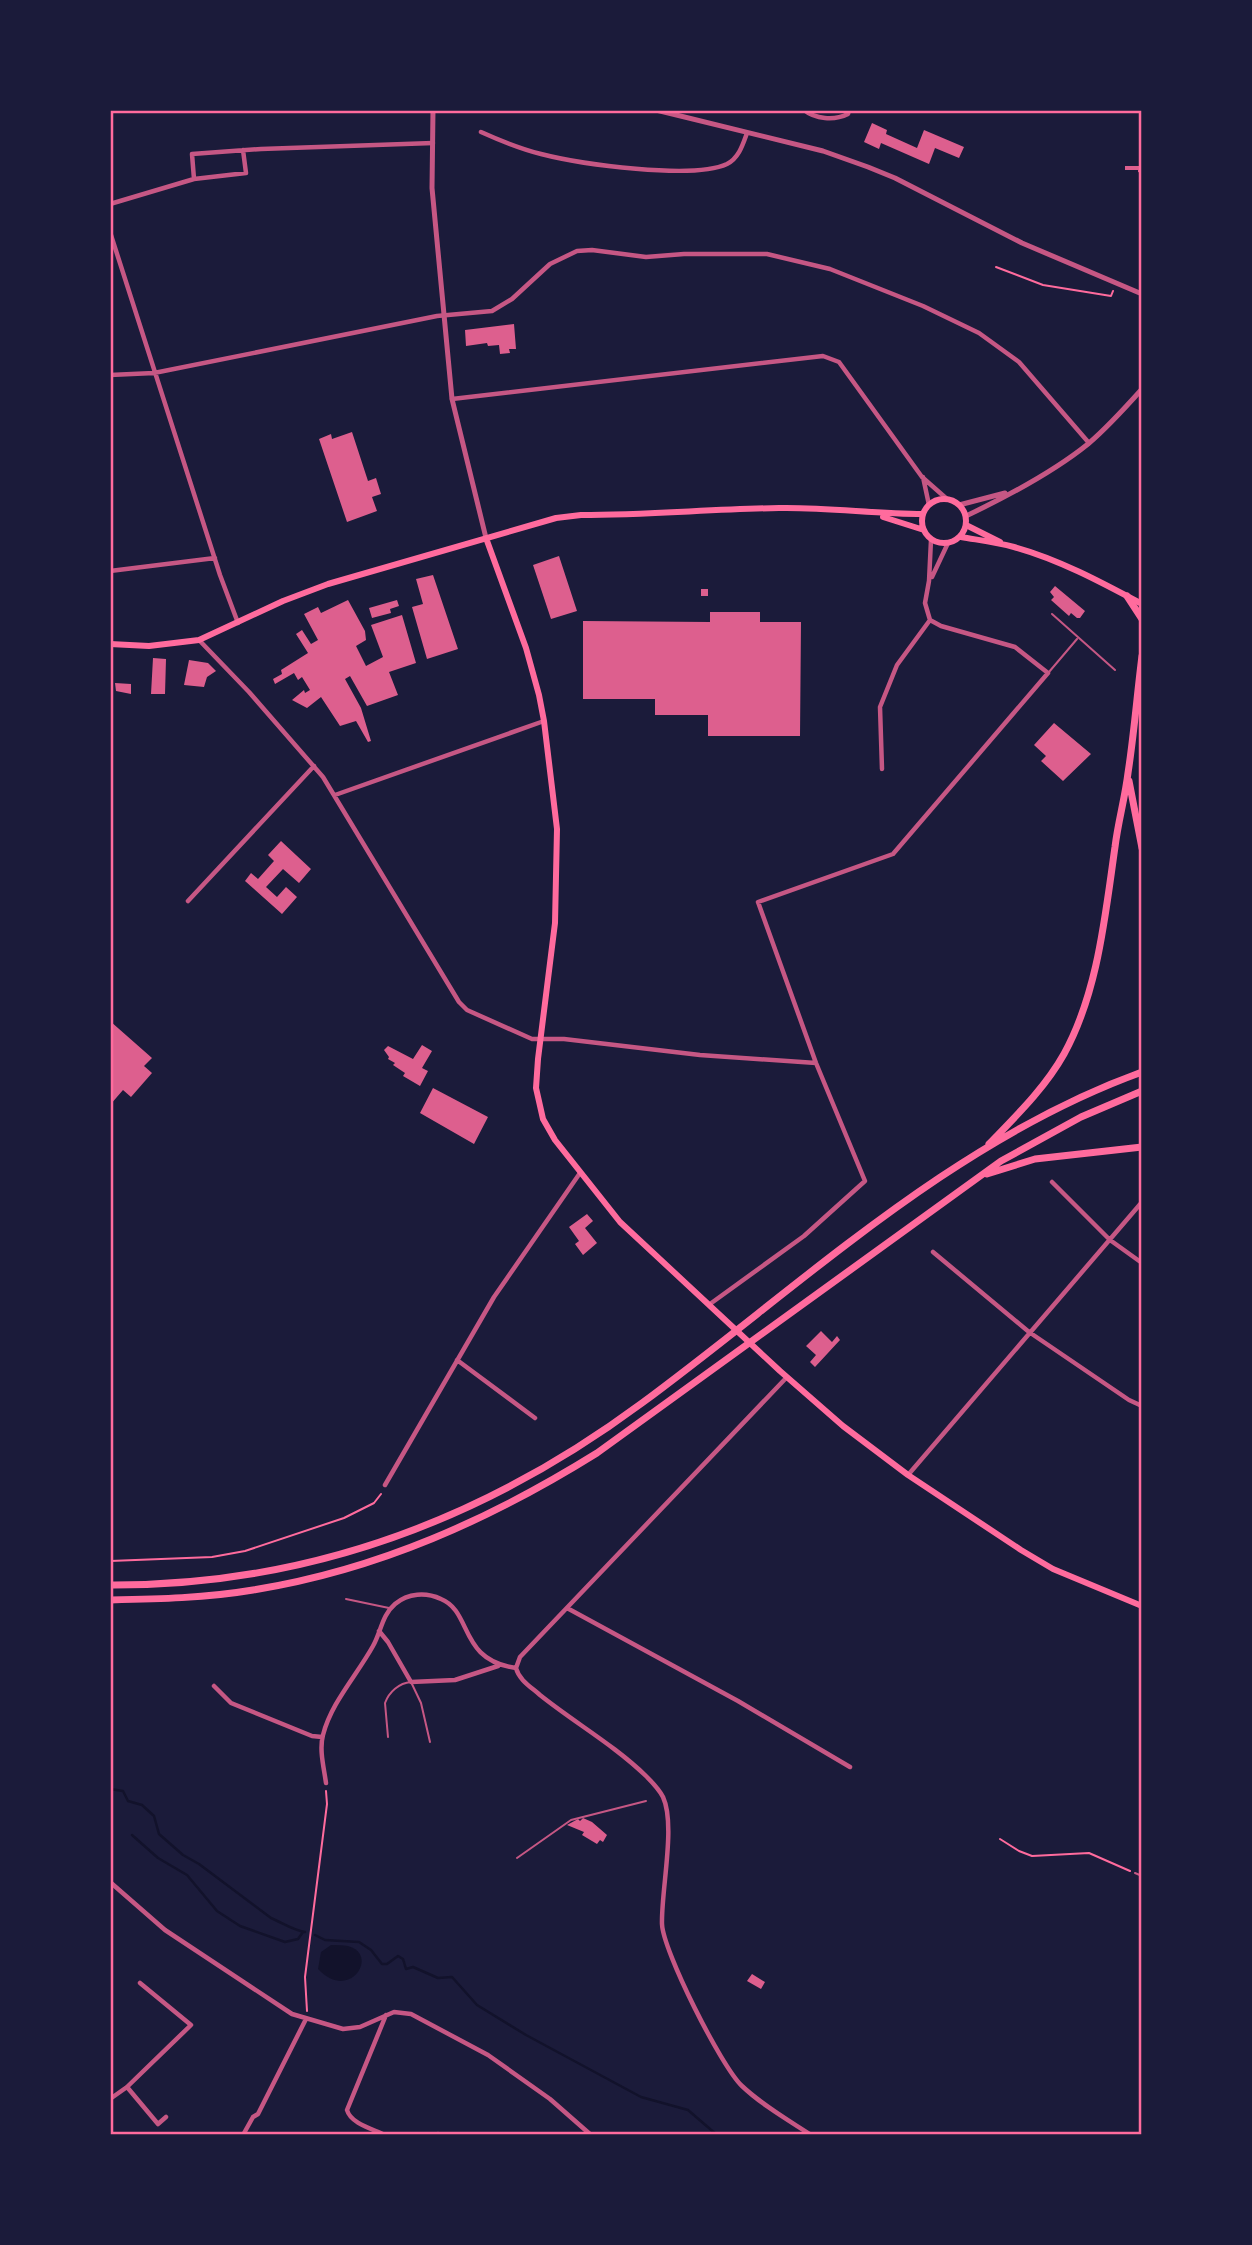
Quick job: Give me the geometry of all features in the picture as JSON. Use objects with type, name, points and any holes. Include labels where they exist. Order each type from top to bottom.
[{"type":"highway","points":[[1127,596],[1142,619]]},
{"type":"highway","points":[[984,1150],[1046,1082],[1076,1029],[1096,963],[1128,776],[1142,656]]},
{"type":"highway","points":[[1128,776],[1142,848]]},
{"type":"highway","points":[[110,1585],[216,1580],[300,1565],[353,1552],[455,1514],[517,1483],[609,1426],[913,1195],[984,1150],[1087,1096],[1142,1072]]},
{"type":"highway","points":[[110,1600],[188,1598],[253,1591],[318,1577],[379,1560],[441,1537],[492,1512],[544,1485],[607,1446],[979,1177],[1038,1139],[1104,1106],[1142,1091]]},
{"type":"highway","points":[[979,1177],[1035,1159],[1142,1147]]},
{"type":"main road","points":[[961,537],[966,516],[959,505],[947,499],[929,505],[923,514],[924,530],[931,540],[948,543],[961,537],[1005,544]]},
{"type":"main road","points":[[110,644],[149,646],[200,640],[283,601],[328,584],[556,518],[780,508],[923,514]]},
{"type":"main road","points":[[874,514],[924,530]]},
{"type":"main road","points":[[966,525],[1005,544],[1038,555],[1142,604]]},
{"type":"main road","points":[[486,538],[526,648],[544,721],[557,829],[555,919],[538,1059],[538,1101],[543,1119],[555,1140],[620,1222],[787,1377],[844,1426],[908,1475],[1009,1543],[1053,1569],[1142,1606]]},
{"type":"street","points":[[433,110],[432,188],[452,399],[486,538]]},
{"type":"street","points":[[656,110],[823,151],[895,178],[1022,243],[1142,294]]},
{"type":"street","points":[[804,110],[841,118],[848,114],[849,110]]},
{"type":"street","points":[[481,132],[522,149],[554,157],[657,170],[714,168],[729,163],[741,149],[747,133]]},
{"type":"street","points":[[194,179],[192,154],[433,143]]},
{"type":"street","points":[[110,204],[194,179],[246,173],[243,150]]},
{"type":"street","points":[[110,232],[238,623]]},
{"type":"street","points":[[110,375],[154,373],[444,315],[500,308],[550,264],[577,251],[592,250],[646,257],[766,254],[830,269],[923,306],[986,337],[1019,362],[1090,443]]},
{"type":"street","points":[[452,399],[823,356],[839,362],[922,477],[947,499]]},
{"type":"street","points":[[966,516],[1049,472],[1090,443],[1142,388]]},
{"type":"street","points":[[922,477],[929,496],[929,505]]},
{"type":"street","points":[[959,505],[1011,492]]},
{"type":"street","points":[[712,1306],[804,1236],[865,1181],[816,1063],[758,902],[893,854],[1048,673],[1015,647],[941,626],[930,620],[925,603],[931,540]]},
{"type":"street","points":[[929,581],[948,543]]},
{"type":"street","points":[[110,571],[215,558]]},
{"type":"street","points":[[882,769],[880,707],[897,665],[930,620]]},
{"type":"street","points":[[200,640],[314,766],[335,795],[463,1007],[532,1039],[816,1063]]},
{"type":"street","points":[[335,795],[544,721]]},
{"type":"street","points":[[188,901],[314,766]]},
{"type":"street","points":[[385,1485],[494,1297],[580,1173]]},
{"type":"street","points":[[1052,1182],[1110,1240],[1142,1263]]},
{"type":"street","points":[[908,1475],[1142,1202]]},
{"type":"street","points":[[933,1252],[1029,1332],[1129,1400],[1142,1406]]},
{"type":"street","points":[[457,1360],[535,1418]]},
{"type":"street","points":[[787,1377],[520,1657],[516,1668],[522,1680],[623,1755],[663,1797],[668,1828],[662,1923],[666,1945],[699,2017],[727,2068],[741,2085],[811,2135]]},
{"type":"street","points":[[326,1783],[322,1737],[332,1713],[374,1644],[385,1615],[404,1598],[417,1595],[434,1596],[447,1602],[476,1648],[499,1666]]},
{"type":"street","points":[[567,1608],[732,1698],[850,1767]]},
{"type":"street","points":[[379,1632],[388,1642],[411,1682],[466,1678],[499,1666],[516,1668]]},
{"type":"street","points":[[214,1686],[231,1703],[312,1736],[322,1737]]},
{"type":"street","points":[[110,1882],[170,1934],[277,2004],[306,2019],[343,2029],[366,2024],[386,2014],[403,2011],[411,2014],[467,2041],[533,2086],[591,2135]]},
{"type":"street","points":[[110,2099],[127,2087],[191,2025],[140,1983]]},
{"type":"street","points":[[385,2135],[354,2120],[347,2110],[386,2014]]},
{"type":"street","points":[[243,2135],[264,2103],[306,2019]]},
{"type":"street","points":[[127,2087],[158,2124],[166,2117]]},
{"type":"lane","points":[[1052,614],[1115,670]]},
{"type":"lane","points":[[1048,673],[1078,638]]},
{"type":"lane","points":[[346,1599],[390,1608]]},
{"type":"lane","points":[[388,1737],[385,1703],[387,1698],[401,1685],[411,1682],[421,1703],[430,1742]]},
{"type":"lane","points":[[517,1858],[571,1820],[646,1801]]},
{"type":"lane","points":[[1135,1873],[1142,1877]]},
{"type":"path","points":[[996,267],[1043,285],[1111,296],[1113,291]]},
{"type":"path","points":[[110,1561],[212,1557],[245,1551],[344,1518],[374,1503],[381,1494]]},
{"type":"path","points":[[306,2019],[308,2008],[305,1977],[327,1804],[326,1783]]},
{"type":"path","points":[[1000,1839],[1032,1856],[1089,1853],[1135,1873]]},
{"type":"shaded area","points":[[331,1945],[348,1946],[357,1951],[361,1958],[361,1966],[350,1979],[341,1981],[330,1978],[318,1969],[321,1952]]},
{"type":"building","points":[[872,123],[887,130],[886,134],[917,148],[924,130],[964,147],[959,158],[935,148],[929,164],[881,143],[879,149],[864,142]]},
{"type":"building","points":[[1125,166],[1142,166],[1142,173],[1138,170],[1125,170]]},
{"type":"building","points":[[514,324],[516,349],[509,349],[510,353],[500,354],[499,345],[488,346],[487,343],[466,346],[465,330]]},
{"type":"building","points":[[352,432],[368,481],[376,478],[381,494],[372,497],[377,511],[347,522],[319,439],[331,434],[332,439]]},
{"type":"building","points":[[559,556],[577,611],[551,619],[533,565]]},
{"type":"building","points":[[433,575],[458,649],[427,659],[412,607],[423,604],[416,579]]},
{"type":"building","points":[[1055,586],[1085,611],[1080,618],[1071,613],[1069,616],[1051,600],[1054,597],[1050,592]]},
{"type":"building","points":[[701,589],[708,589],[708,596],[701,596]]},
{"type":"building","points":[[348,600],[365,631],[366,640],[356,646],[366,666],[383,657],[371,625],[402,615],[416,663],[389,672],[398,695],[367,706],[350,676],[345,679],[361,708],[371,741],[368,742],[356,721],[340,726],[321,697],[307,708],[292,700],[304,690],[305,693],[310,690],[302,677],[298,680],[294,673],[275,684],[273,679],[282,674],[281,670],[308,653],[296,634],[302,630],[311,644],[318,640],[304,614],[318,607],[321,613]]},
{"type":"building","points":[[397,600],[399,606],[390,609],[391,613],[372,618],[369,608]]},
{"type":"building","points":[[710,612],[760,612],[760,622],[801,622],[800,736],[708,736],[708,715],[655,715],[655,699],[583,699],[583,621],[710,622]]},
{"type":"building","points":[[153,658],[166,659],[165,694],[151,694]]},
{"type":"building","points":[[189,660],[208,663],[216,671],[207,677],[204,687],[184,685]]},
{"type":"building","points":[[115,683],[131,684],[131,694],[116,691]]},
{"type":"building","points":[[1054,723],[1091,754],[1063,781],[1041,761],[1046,756],[1034,745]]},
{"type":"building","points":[[281,841],[311,869],[299,883],[283,869],[266,887],[277,897],[286,887],[297,897],[282,914],[245,881],[251,873],[258,879],[274,861],[268,855]]},
{"type":"building","points":[[110,1021],[152,1058],[144,1066],[152,1073],[131,1097],[123,1090],[110,1105]]},
{"type":"building","points":[[422,1045],[432,1051],[422,1068],[428,1071],[420,1086],[403,1076],[405,1073],[393,1065],[395,1063],[388,1059],[384,1050],[388,1046],[413,1059]]},
{"type":"building","points":[[433,1088],[488,1117],[474,1144],[420,1113]]},
{"type":"building","points":[[587,1214],[593,1221],[585,1228],[597,1243],[583,1255],[575,1244],[579,1241],[569,1227]]},
{"type":"building","points":[[821,1331],[832,1342],[837,1336],[840,1340],[815,1367],[810,1362],[816,1355],[806,1346]]},
{"type":"building","points":[[583,1818],[607,1835],[603,1842],[600,1840],[597,1844],[582,1835],[584,1832],[567,1825]]},
{"type":"building","points":[[752,1974],[765,1982],[761,1989],[747,1981]]},
{"type":"waterway","points":[[110,1789],[123,1791],[128,1801],[142,1805],[154,1816],[159,1834],[183,1855],[271,1918],[305,1932]]},
{"type":"waterway","points":[[132,1835],[158,1858],[187,1875],[217,1911],[240,1926],[285,1942],[298,1939],[303,1932]]},
{"type":"waterway","points":[[315,1935],[325,1940],[359,1942],[371,1950],[382,1964],[387,1964],[398,1956],[403,1959],[406,1969],[413,1967],[438,1978],[452,1977],[477,2005],[526,2035],[641,2097],[688,2110],[717,2135]]}]
